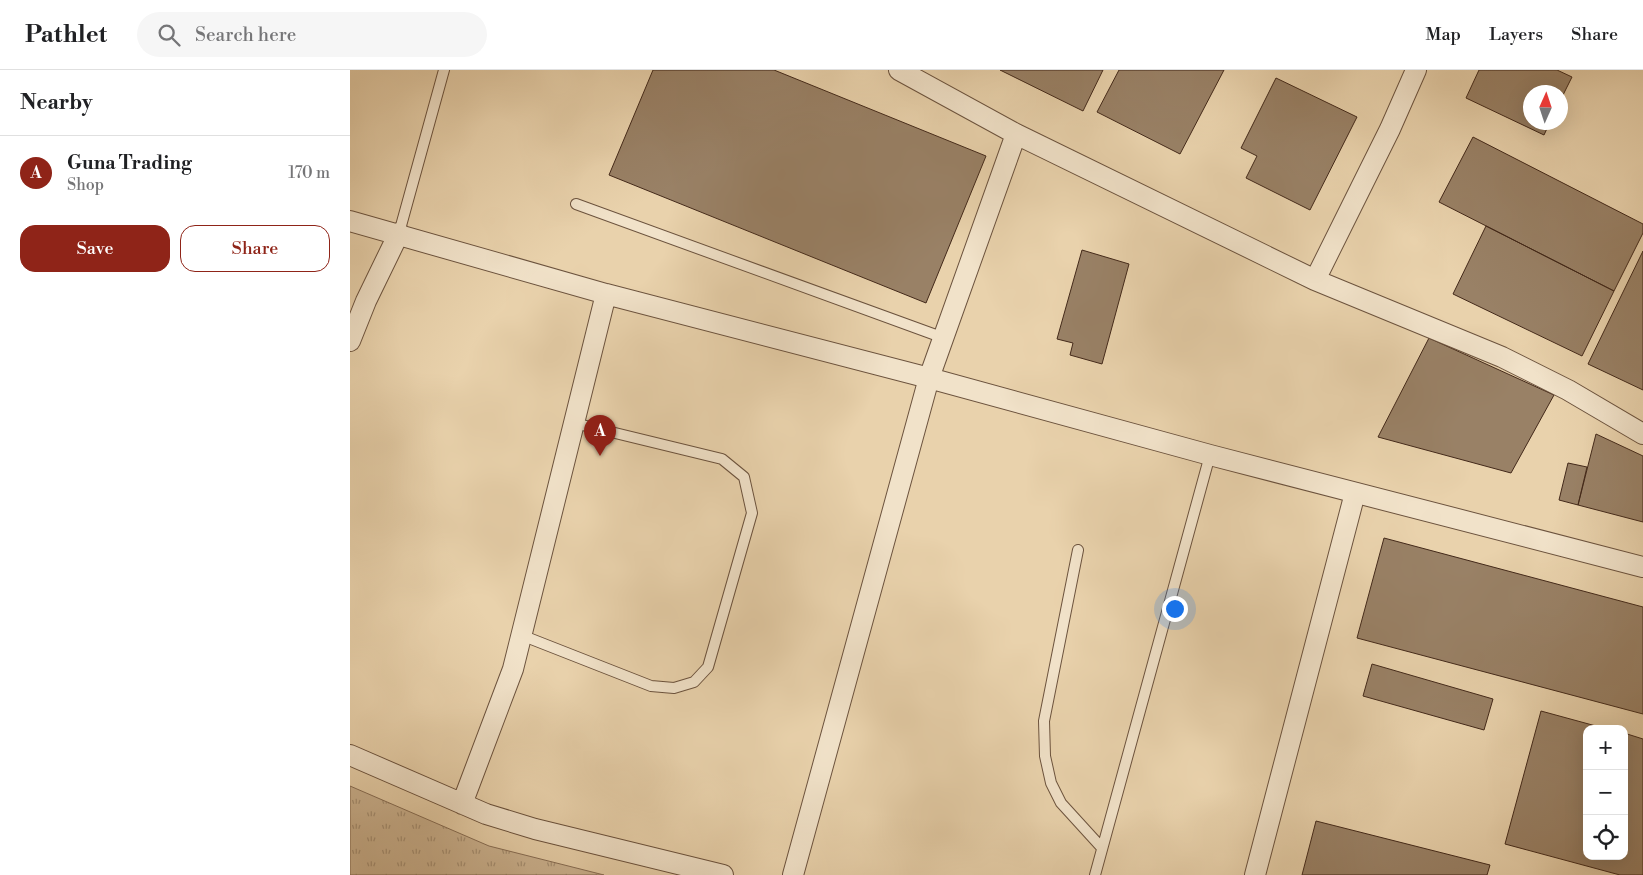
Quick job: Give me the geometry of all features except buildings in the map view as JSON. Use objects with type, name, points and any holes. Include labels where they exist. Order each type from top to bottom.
[{"type":"street","points":[[899,70],[1016,134],[1315,280],[1502,357],[1568,390],[1643,434]]},
{"type":"street","points":[[1315,280],[1390,129],[1416,70]]},
{"type":"street","points":[[792,875],[929,378],[1016,134]]},
{"type":"street","points":[[350,221],[606,294],[929,378],[1210,455],[1643,567]]},
{"type":"street","points":[[350,341],[366,301],[399,234]]},
{"type":"street","points":[[462,804],[513,669],[606,294]]},
{"type":"street","points":[[1254,875],[1355,493]]},
{"type":"street","points":[[350,755],[486,814],[535,829],[723,875]]},
{"type":"lane","points":[[399,234],[444,70]]},
{"type":"lane","points":[[576,204],[944,338]]},
{"type":"lane","points":[[521,635],[651,686],[674,688],[694,682],[708,667],[752,513],[744,477],[722,459],[574,423]]},
{"type":"lane","points":[[1095,875],[1210,455]]},
{"type":"lane","points":[[1078,550],[1044,721],[1045,756],[1051,783],[1061,804],[1102,848]]},
{"type":"green space","points":[[350,786],[489,846],[604,875],[350,875]]},
{"type":"place","name":"Guna Trading","points":[[600,456]]}]
